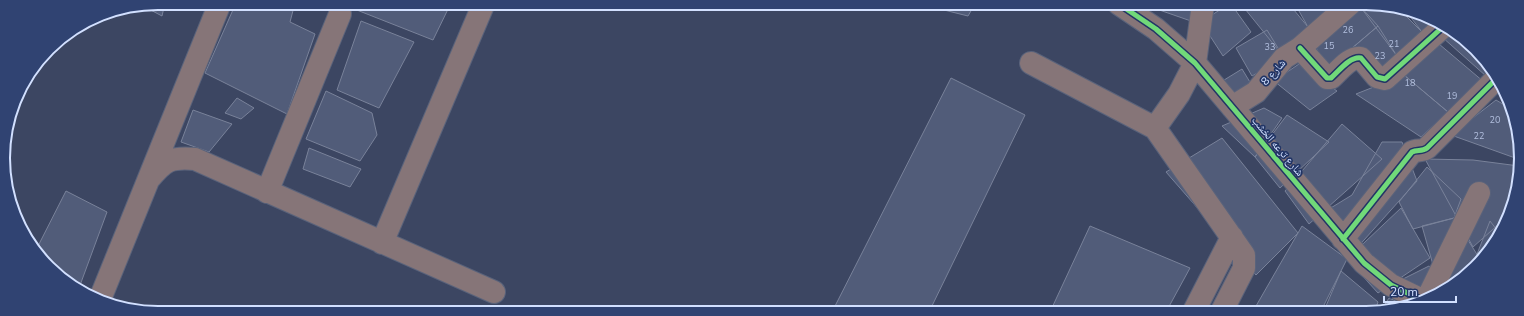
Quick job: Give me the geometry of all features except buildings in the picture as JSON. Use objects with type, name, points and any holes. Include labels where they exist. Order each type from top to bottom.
[{"type":"street","points":[[102,295],[217,10]]},
{"type":"street","points":[[382,243],[481,10]]},
{"type":"street","name":"شارع ترعه الخشب","points":[[1128,10],[1156,29],[1195,62],[1364,263],[1390,285],[1416,297]]},
{"type":"street","points":[[1155,128],[1179,94],[1195,62],[1203,10]]},
{"type":"street","name":"شارع 8","points":[[1232,107],[1256,92],[1284,58],[1300,48],[1343,10]]},
{"type":"street","points":[[267,192],[340,14]]},
{"type":"street","points":[[1300,48],[1327,78],[1331,78],[1353,58],[1361,58],[1377,77],[1385,78],[1440,30]]},
{"type":"street","points":[[1031,63],[1155,128],[1244,255],[1244,268],[1224,306]]},
{"type":"street","points":[[1343,239],[1412,152],[1426,149],[1493,82]]},
{"type":"street","points":[[149,179],[160,165],[177,158],[195,159],[494,292]]},
{"type":"street","points":[[1431,291],[1479,193]]},
{"type":"street","points":[[1196,306],[1232,237]]},
{"type":"cycle path","points":[[1128,10],[1156,29],[1195,63],[1364,263],[1391,285],[1416,297]]},
{"type":"cycle path","points":[[1300,48],[1327,78],[1331,78],[1353,59],[1361,58],[1377,77],[1385,79],[1440,30]]},
{"type":"cycle path","points":[[1343,239],[1412,152],[1427,148],[1493,82]]}]
